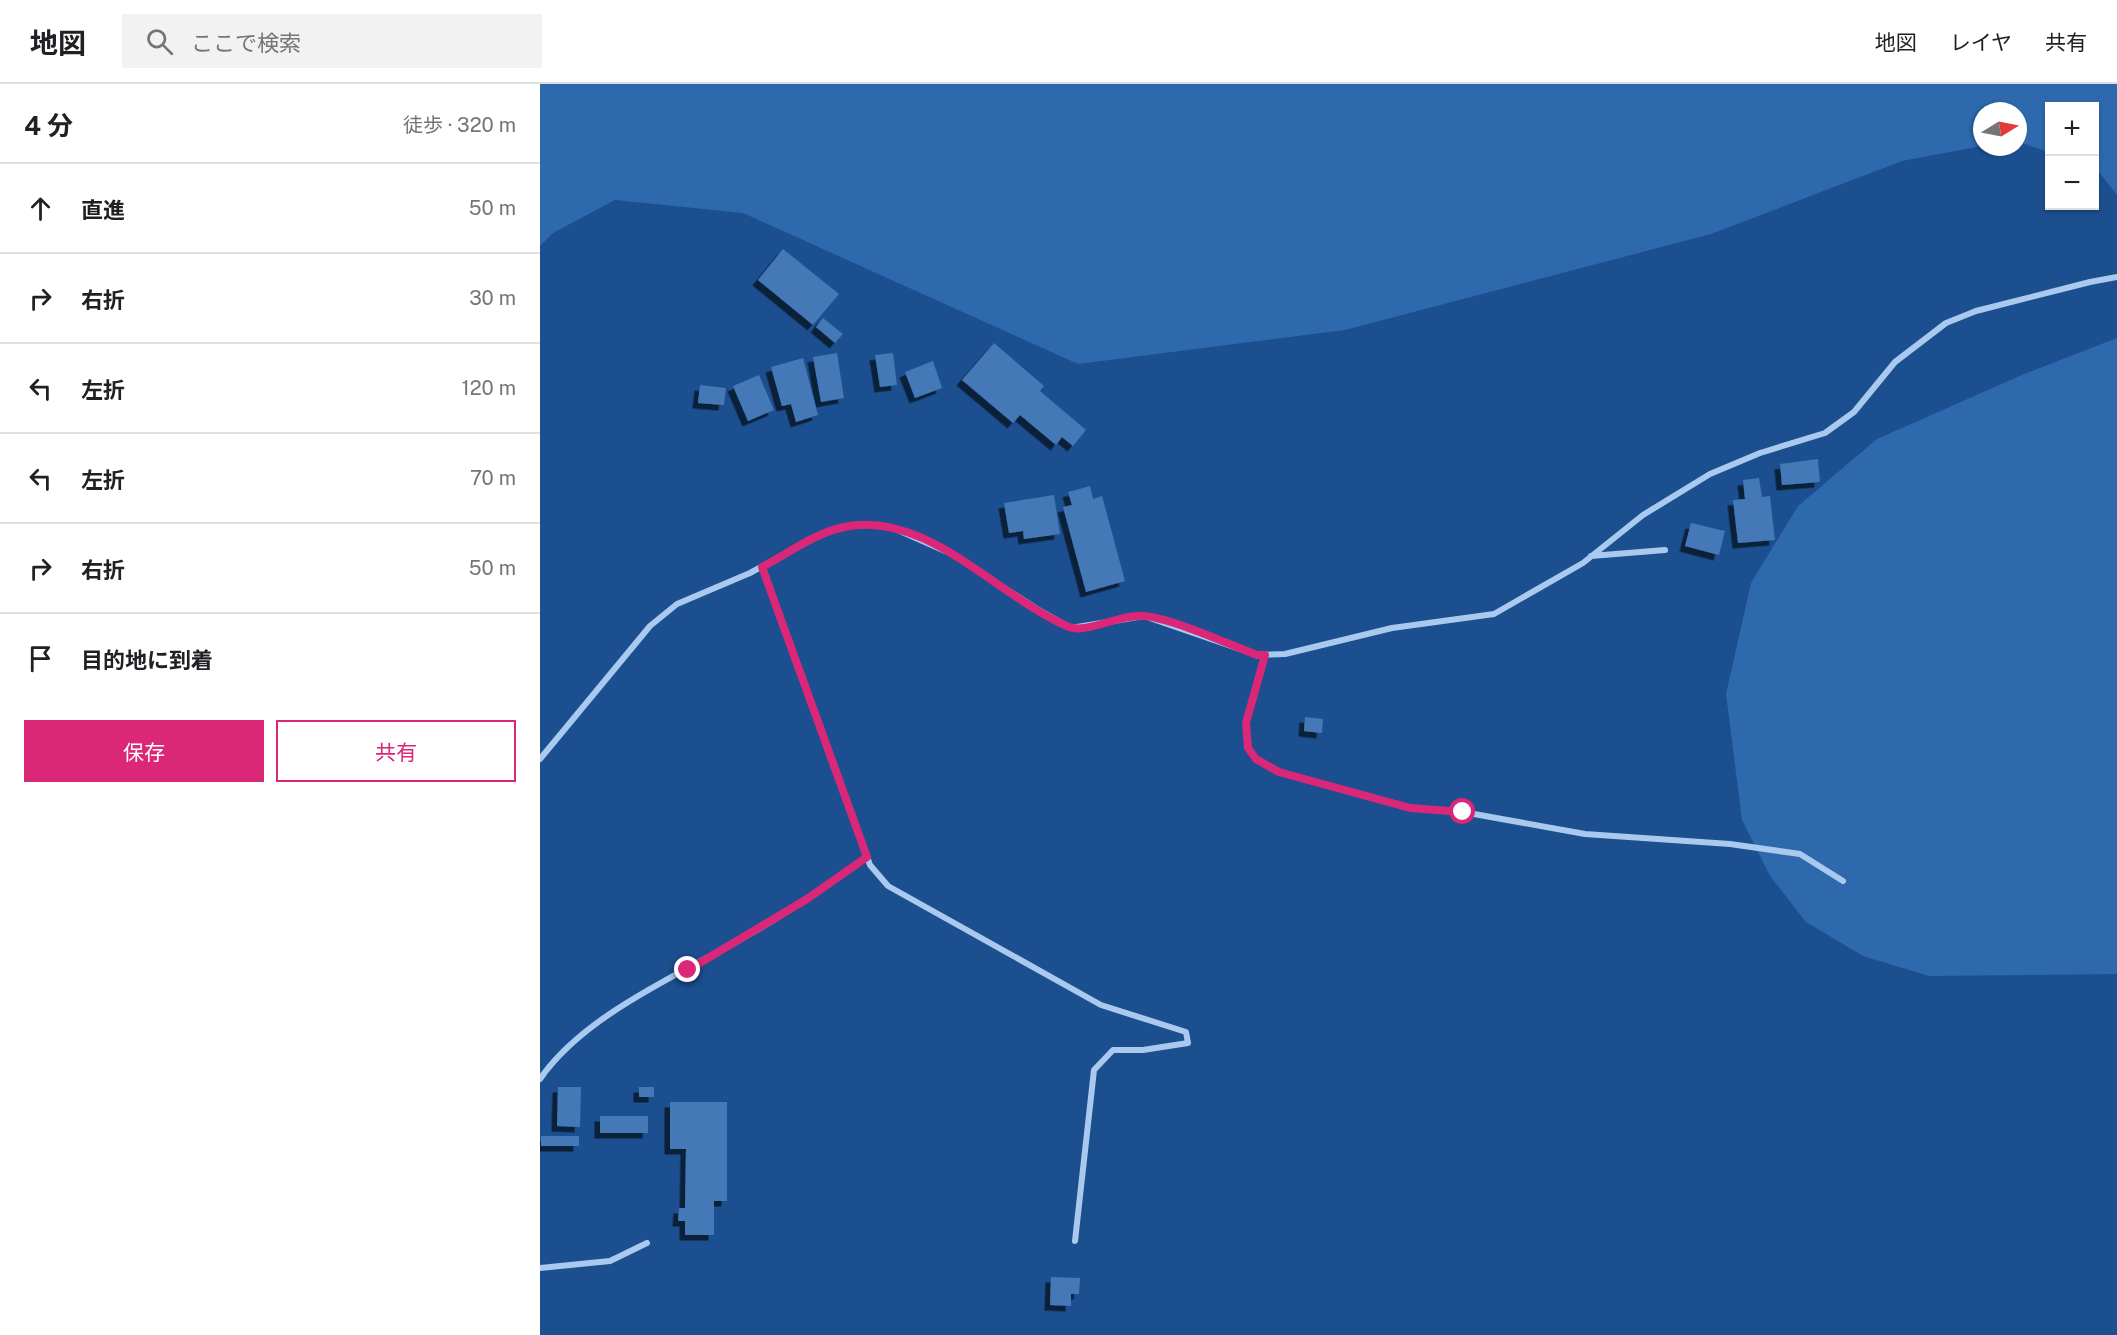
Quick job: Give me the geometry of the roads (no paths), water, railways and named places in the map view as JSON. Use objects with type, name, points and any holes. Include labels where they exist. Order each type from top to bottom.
[{"type":"street","points":[[540,759],[650,626],[677,604],[762,567],[816,537],[842,527],[862,524],[893,528],[952,554],[1036,609],[1071,628],[1144,616],[1257,655],[1285,654],[1392,628],[1494,614],[1591,556],[1643,515],[1710,474],[1760,453],[1825,433],[1854,412],[1894,362],[1946,323],[1977,311],[2117,277]]},
{"type":"street","points":[[1591,556],[1665,550]]},
{"type":"street","points":[[762,567],[870,865],[888,885],[1101,1005],[1186,1032],[1188,1043],[1176,1046],[1113,1050],[1094,1070],[1075,1241]]},
{"type":"street","points":[[1265,655],[1246,723],[1248,748],[1256,759],[1279,772],[1410,808],[1463,812],[1585,834],[1731,844],[1800,854],[1843,881]]},
{"type":"street","points":[[540,1079],[575,1042],[636,997],[757,930],[867,857]]},
{"type":"street","points":[[540,1268],[610,1261],[647,1243]]}]
